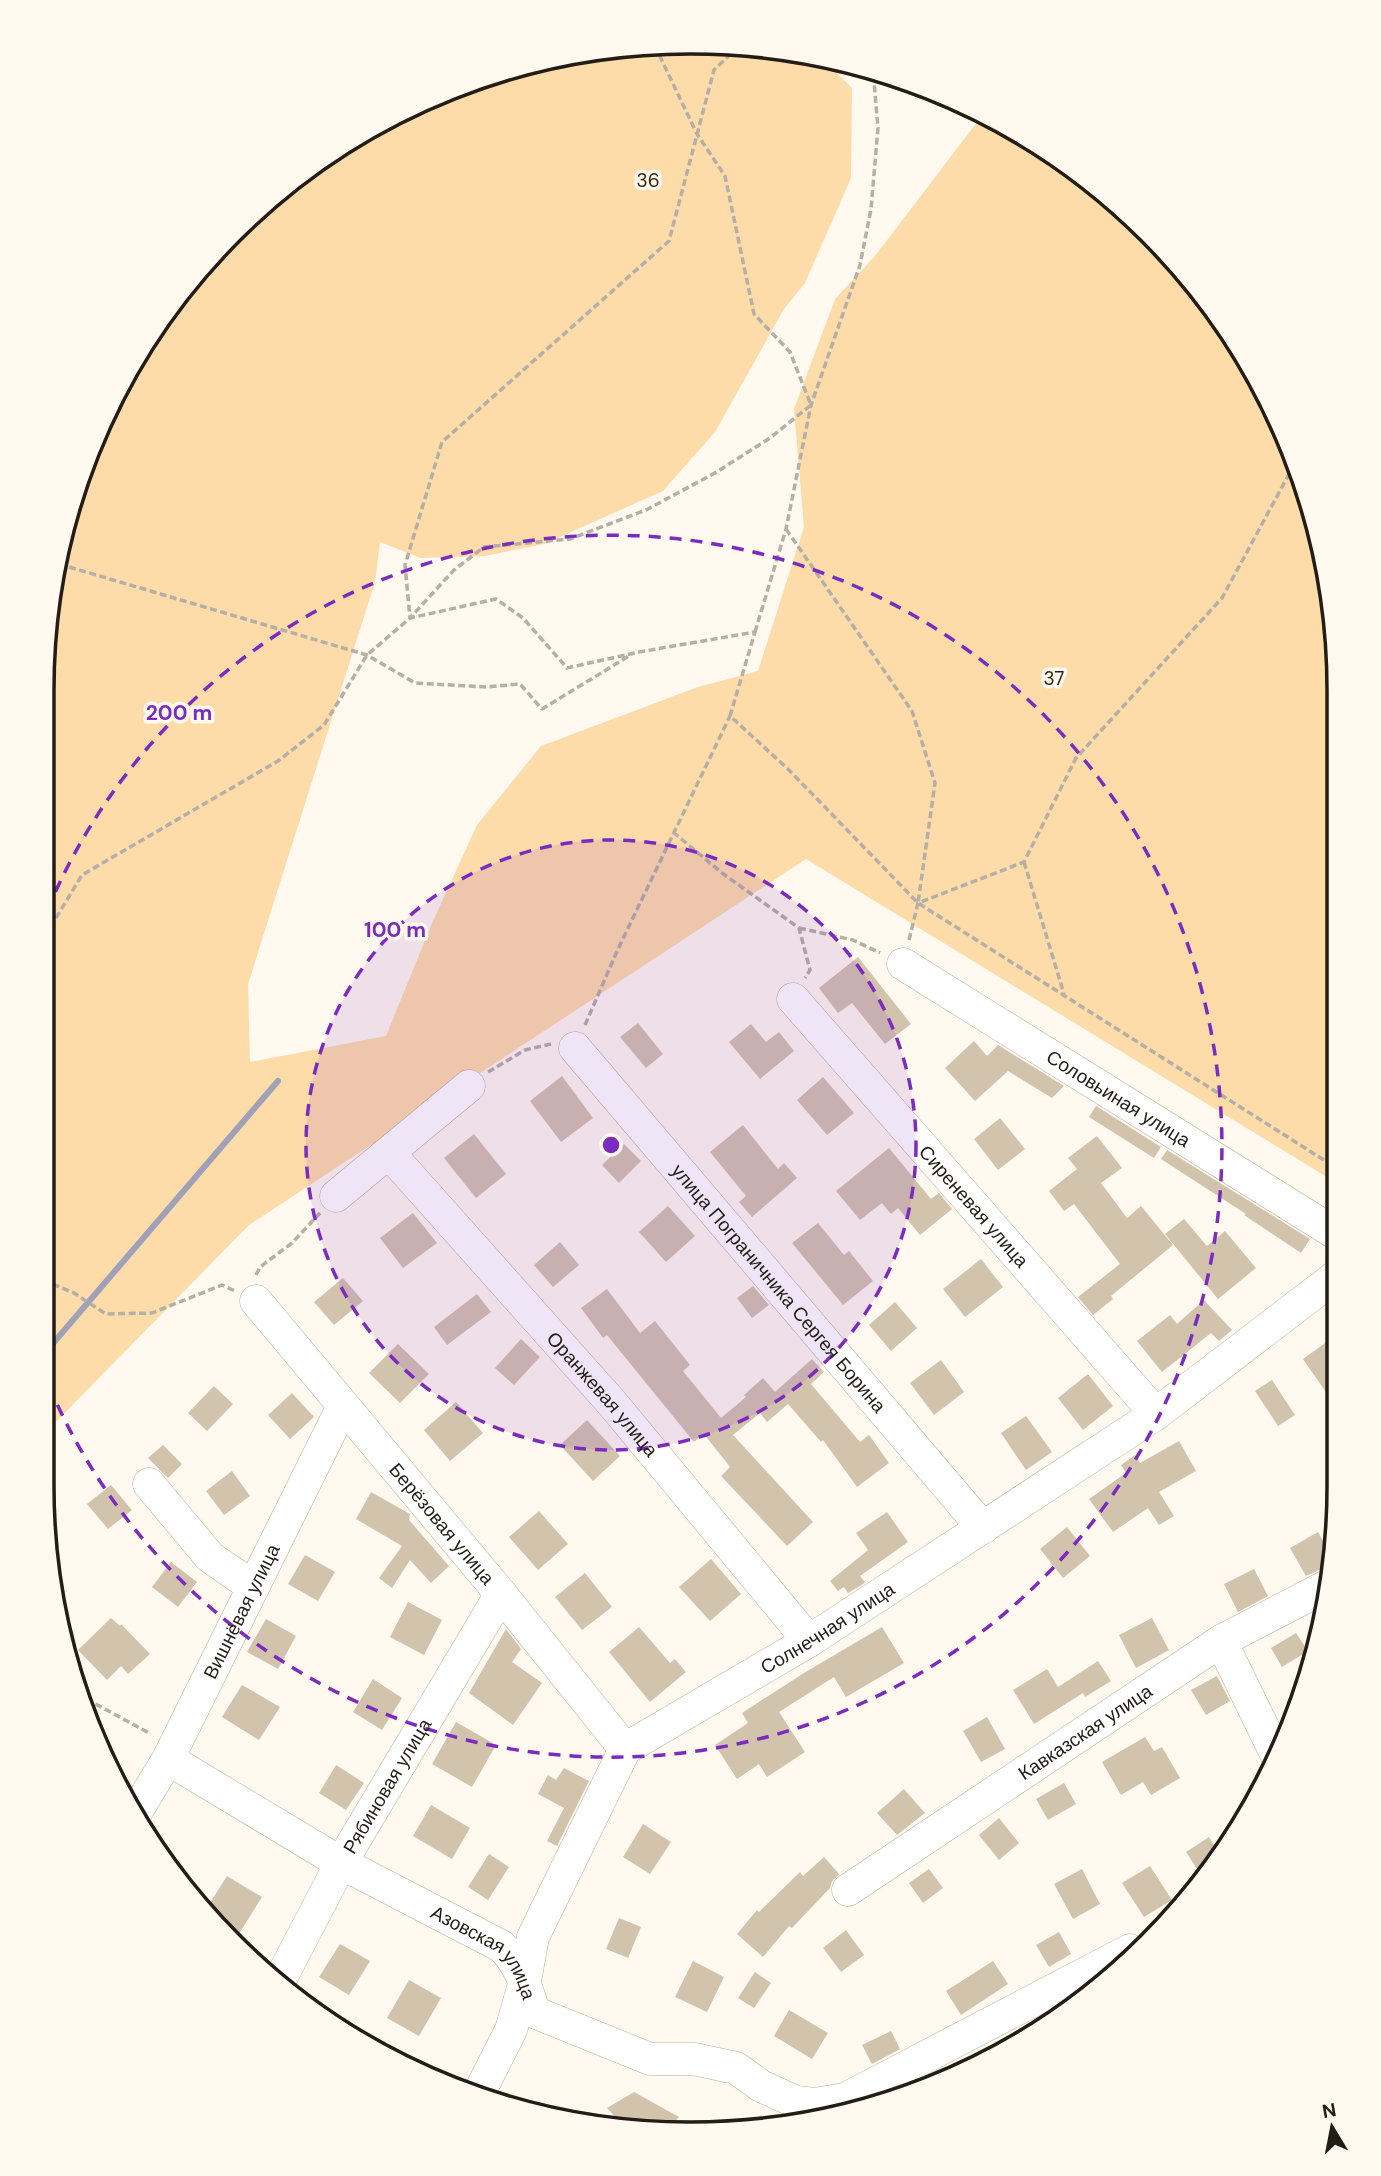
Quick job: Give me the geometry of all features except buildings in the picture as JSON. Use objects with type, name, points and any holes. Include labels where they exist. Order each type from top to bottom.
[{"type":"street","name":"Соловьиная улица","points":[[903,964],[1327,1228]]},
{"type":"street","name":"Сиреневая улица","points":[[793,999],[1156,1414]]},
{"type":"street","name":"улица Пограничника Сергея Борина","points":[[575,1048],[983,1528]]},
{"type":"street","points":[[336,1196],[469,1086]]},
{"type":"street","name":"Оранжевая улица","points":[[389,1153],[612,1403],[809,1641]]},
{"type":"street","name":"Солнечная улица","points":[[625,1749],[809,1641],[1156,1414],[1327,1283]]},
{"type":"street","name":"Берёзовая улица","points":[[256,1301],[501,1594],[625,1749]]},
{"type":"street","name":"Вишнёвая улица","points":[[140,1806],[171,1753],[342,1406]]},
{"type":"street","points":[[149,1484],[210,1557],[253,1587]]},
{"type":"street","name":"Кавказская улица","points":[[848,1890],[1221,1641],[1318,1591]]},
{"type":"street","name":"Рябиновая улица","points":[[283,1974],[341,1863],[501,1594]]},
{"type":"street","points":[[1221,1641],[1271,1744]]},
{"type":"street","points":[[482,2087],[511,2030],[525,1981],[533,1937],[625,1749]]},
{"type":"street","name":"Азовская улица","points":[[171,1753],[341,1863],[501,1946],[514,1958],[525,1981],[534,2012],[650,2059],[694,2059],[736,2068],[761,2086],[796,2102],[815,2105],[845,2099],[1118,1956]]},
{"type":"path","points":[[660,55],[697,134],[725,176],[754,314],[790,352],[811,405]]},
{"type":"path","points":[[410,618],[405,565],[442,442],[669,241],[714,70],[728,56]]},
{"type":"path","points":[[469,1086],[526,1050],[552,1044],[575,1048],[618,949],[730,716],[786,528],[811,405],[860,265],[872,209],[878,128],[874,82]]},
{"type":"path","points":[[54,921],[82,875],[278,761],[324,724],[367,655],[410,618],[454,570],[484,547],[570,539],[646,510],[771,438],[811,405]]},
{"type":"path","points":[[918,903],[1024,862],[1076,758],[1222,598],[1289,475]]},
{"type":"path","points":[[673,832],[722,873],[799,928],[853,940],[903,964],[918,903],[935,783],[912,711],[786,528]]},
{"type":"path","points":[[66,566],[367,655],[415,683],[486,687],[520,684],[542,709],[632,654]]},
{"type":"path","points":[[410,618],[496,599],[523,618],[567,668],[755,632]]},
{"type":"path","points":[[730,716],[788,769],[918,903],[1327,1162]]},
{"type":"path","points":[[1024,862],[1064,995]]},
{"type":"path","points":[[793,999],[810,970],[799,928]]},
{"type":"path","points":[[256,1301],[252,1285],[260,1266],[292,1242],[336,1196]]},
{"type":"path","points":[[54,1285],[74,1293],[106,1314],[152,1313],[222,1285],[256,1301]]},
{"type":"path","points":[[94,1704],[171,1753]]},
{"type":"green space","name":"37","points":[[690,54],[815,66],[835,71],[852,88],[851,178],[805,283],[784,309],[715,432],[663,491],[544,544],[485,556],[421,558],[380,542],[375,582],[248,984],[250,1062],[386,1036],[433,921],[477,825],[541,746],[698,687],[758,671],[804,527],[794,409],[835,299],[875,256],[977,122],[1044,161],[1110,212],[1169,271],[1220,337],[1242,372],[1278,447],[1293,486],[1315,566],[1327,690],[1327,1177],[806,859],[249,1225],[54,1424],[54,690],[60,607],[66,566],[88,486],[120,409],[161,337],[212,271],[271,212],[337,161],[372,139],[447,103],[526,76],[607,60]]},
{"type":"waterway","points":[[54,1342],[278,1081]]},
{"type":"park label","name":"36","points":[[648,180]]}]
